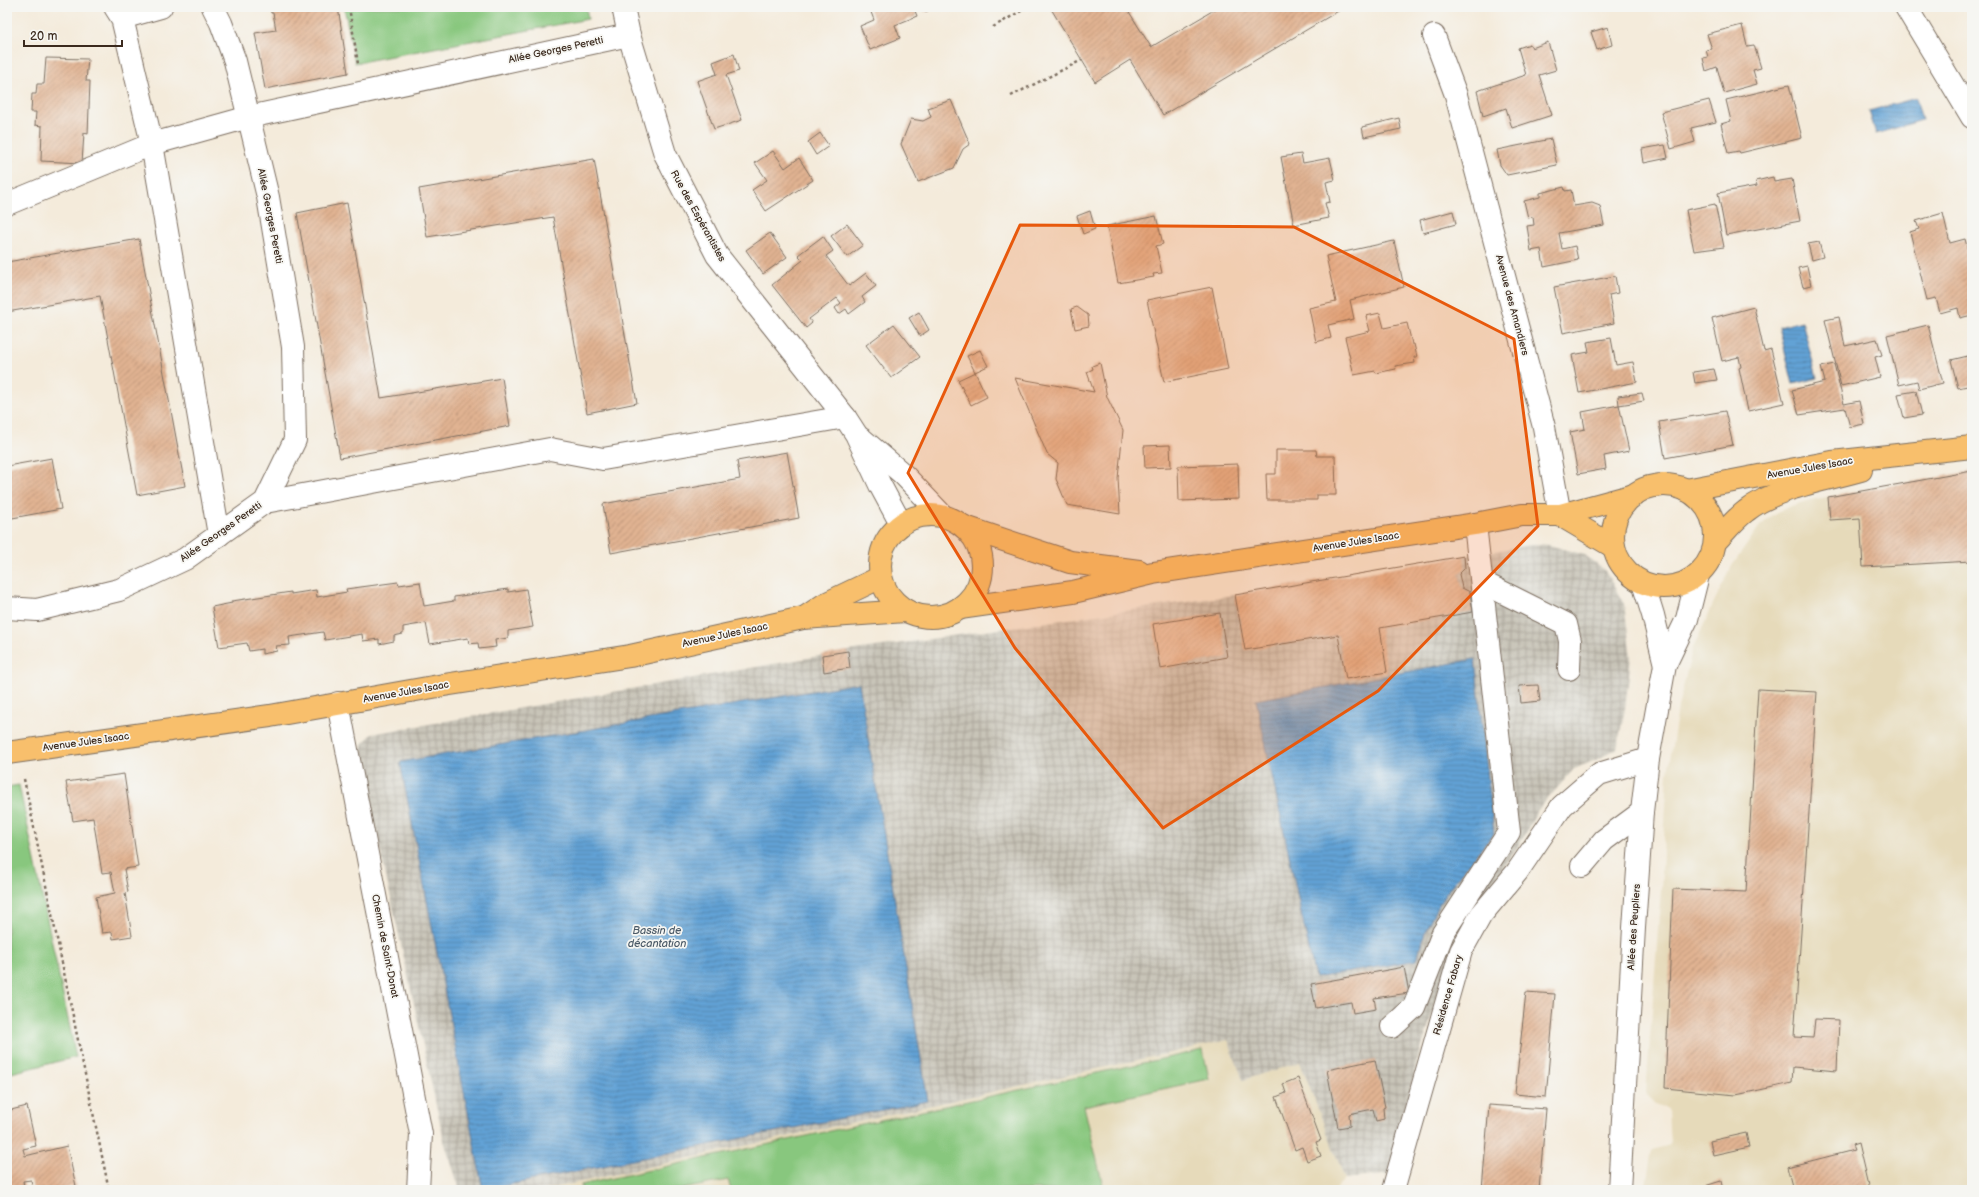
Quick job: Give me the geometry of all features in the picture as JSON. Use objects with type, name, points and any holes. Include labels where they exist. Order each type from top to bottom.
[{"type":"main road","name":"Avenue Jules Isaac","points":[[1686,490],[1832,462],[1972,447]]},
{"type":"main road","name":"Avenue Jules Isaac","points":[[1715,542],[1745,512],[1762,500],[1779,493],[1823,480],[1935,451]]},
{"type":"main road","points":[[1669,485],[1686,490],[1700,500],[1709,512],[1714,526],[1715,542],[1709,560],[1698,575],[1681,584],[1662,587],[1643,583],[1630,574],[1620,562],[1614,547],[1614,527],[1621,509],[1634,495],[1650,487],[1669,485]]},
{"type":"main road","name":"Avenue Jules Isaac","points":[[960,608],[1073,592],[1153,573],[1475,524],[1522,515],[1560,515],[1634,495]]},
{"type":"main road","points":[[1560,515],[1614,547]]},
{"type":"main road","points":[[921,516],[942,516],[954,520],[965,527],[973,536],[980,551],[982,567],[980,582],[972,597],[960,608],[948,614],[934,617],[919,616],[906,611],[894,602],[886,591],[881,577],[880,562],[883,547],[890,534],[902,524],[921,516]]},
{"type":"main road","name":"Avenue Jules Isaac","points":[[965,527],[1070,562],[1153,573]]},
{"type":"main road","name":"Avenue Jules Isaac","points":[[803,618],[825,604],[881,577]]},
{"type":"main road","name":"Avenue Jules Isaac","points":[[13,752],[270,716],[338,703],[630,656],[803,618],[906,611]]},
{"type":"street","points":[[161,7],[119,13],[152,144],[219,535]]},
{"type":"street","points":[[213,7],[221,23],[235,61],[249,117]]},
{"type":"street","name":"Rue des Espérantistes","points":[[623,7],[629,35],[665,154],[717,255],[850,426],[904,475],[942,516]]},
{"type":"street","points":[[1906,7],[1972,117]]},
{"type":"street","name":"Allée Georges Peretti","points":[[7,204],[152,144],[249,117],[629,35]]},
{"type":"street","name":"Avenue des Amandiers","points":[[1434,36],[1456,96],[1544,427],[1560,515]]},
{"type":"street","name":"Allée Georges Peretti","points":[[7,608],[37,610],[119,590],[185,559],[265,502],[294,440],[293,347],[268,197],[249,117]]},
{"type":"street","points":[[265,502],[550,449],[603,459],[850,426]]},
{"type":"street","name":"Rue des Espérantistes","points":[[850,426],[902,524]]},
{"type":"street","points":[[1392,1027],[1414,1007],[1443,933],[1509,832],[1475,524]]},
{"type":"street","name":"Allée des Peupliers","points":[[1619,1190],[1642,812],[1648,759],[1665,665],[1687,619],[1698,575]]},
{"type":"street","points":[[1482,582],[1566,624],[1570,641],[1569,669]]},
{"type":"street","name":"Allée des Peupliers","points":[[1643,583],[1653,615],[1665,665]]},
{"type":"street","name":"Chemin de Saint-Donat","points":[[338,703],[421,1134],[418,1190]]},
{"type":"street","name":"Résidence Fabary","points":[[1393,1190],[1460,951],[1481,915],[1517,872],[1562,806],[1599,774],[1648,759]]},
{"type":"street","points":[[1582,866],[1604,840],[1642,812]]},
{"type":"path","points":[[348,7],[359,69]]},
{"type":"path","points":[[993,27],[1028,7]]},
{"type":"path","points":[[1011,96],[1082,60]]},
{"type":"path","points":[[13,752],[109,1190]]},
{"type":"highlighted area","points":[[1020,225],[1294,227],[1514,339],[1538,526],[1378,691],[1163,828],[1015,648],[908,473]]},
{"type":"shaded area","points":[[1972,471],[1972,1190],[1645,1190],[1652,1150],[1670,1145],[1668,1109],[1656,1104],[1646,1094],[1668,773],[1678,708],[1692,651],[1714,602],[1732,566],[1759,527],[1773,515],[1788,507],[1810,500]]},
{"type":"shaded area","points":[[1536,544],[1549,545],[1585,555],[1605,571],[1624,604],[1631,657],[1625,708],[1617,748],[1598,759],[1574,769],[1538,810],[1518,846],[1470,914],[1438,996],[1417,1062],[1392,1174],[1345,1179],[1300,1062],[1243,1080],[1228,1040],[544,1190],[460,1190],[444,1141],[365,780],[362,744],[372,734],[848,651],[1235,595]]},
{"type":"shaded area","points":[[1228,1040],[1243,1080],[1300,1062],[1345,1179],[1334,1190],[544,1190]]},
{"type":"green space","points":[[344,7],[586,7],[588,19],[355,63]]},
{"type":"green space","points":[[19,785],[76,1057],[7,1074],[7,787]]},
{"type":"green space","points":[[1203,1050],[1209,1079],[1084,1106],[1104,1190],[731,1190],[728,1180],[678,1190],[581,1190],[581,1185]]},
{"type":"water","points":[[1916,98],[1922,120],[1876,134],[1869,111]]},
{"type":"water","points":[[1802,321],[1817,378],[1793,384],[1779,327]]},
{"type":"water","points":[[1475,659],[1494,834],[1458,877],[1437,908],[1422,941],[1417,960],[1315,978],[1256,700]]},
{"type":"water","name":"Bassin de décantation","points":[[859,683],[928,1101],[483,1190],[400,762]]},
{"type":"building","points":[[270,7],[338,7],[348,73],[265,89],[255,33],[276,30],[273,13],[271,13]]},
{"type":"building","points":[[869,7],[923,7],[915,11],[917,16],[895,25],[900,38],[870,50],[860,26],[874,20]]},
{"type":"building","points":[[923,7],[937,7],[925,12]]},
{"type":"building","points":[[1050,7],[1126,7],[1151,47],[1219,7],[1345,7],[1163,115],[1130,60],[1095,82]]},
{"type":"building","points":[[1742,25],[1747,46],[1754,45],[1761,68],[1753,70],[1757,84],[1724,93],[1717,67],[1706,71],[1703,58],[1708,57],[1706,50],[1712,49],[1707,34]]},
{"type":"building","points":[[1608,27],[1612,45],[1597,50],[1591,32]]},
{"type":"building","points":[[1548,42],[1556,70],[1539,75],[1552,115],[1512,128],[1506,108],[1483,116],[1477,91],[1526,75],[1518,48],[1530,44],[1532,48]]},
{"type":"building","points":[[734,54],[739,71],[726,75],[742,120],[714,129],[697,81],[717,74],[713,62]]},
{"type":"building","points":[[46,58],[88,59],[86,81],[90,81],[88,134],[84,133],[82,163],[41,161],[42,126],[35,125],[36,112],[31,112],[32,94],[36,94],[37,84],[44,84]]},
{"type":"building","points":[[1789,85],[1802,138],[1740,153],[1739,151],[1728,153],[1721,124],[1731,121],[1726,100]]},
{"type":"building","points":[[951,100],[970,144],[963,149],[954,168],[918,182],[901,144],[911,119],[923,121],[931,117],[928,108]]},
{"type":"building","points":[[1709,100],[1716,122],[1691,128],[1695,142],[1671,149],[1661,112]]},
{"type":"building","points":[[1399,118],[1401,129],[1364,137],[1362,127]]},
{"type":"building","points":[[820,133],[829,146],[816,155],[808,142]]},
{"type":"building","points":[[1551,139],[1557,165],[1507,175],[1500,165],[1497,150]]},
{"type":"building","points":[[1665,145],[1668,158],[1644,163],[1642,149]]},
{"type":"building","points":[[773,151],[785,168],[799,158],[813,180],[766,211],[752,190],[767,180],[755,163]]},
{"type":"building","points":[[1301,154],[1303,163],[1330,158],[1335,180],[1326,182],[1330,202],[1325,203],[1329,218],[1294,225],[1281,157]]},
{"type":"building","points":[[594,159],[637,403],[587,413],[553,217],[427,237],[419,189]]},
{"type":"building","points":[[1773,177],[1774,182],[1792,179],[1800,221],[1726,235],[1718,193],[1757,186],[1756,181]]},
{"type":"building","points":[[1564,187],[1565,191],[1571,190],[1574,206],[1592,203],[1600,206],[1604,225],[1559,233],[1562,249],[1575,246],[1578,260],[1544,267],[1541,249],[1531,251],[1527,226],[1534,225],[1533,217],[1528,218],[1524,201],[1540,197],[1540,193]]},
{"type":"building","points":[[347,203],[381,398],[502,378],[510,426],[340,458],[297,213]]},
{"type":"building","points":[[1715,204],[1724,247],[1694,251],[1686,210]]},
{"type":"building","points":[[1090,211],[1095,229],[1083,234],[1077,216]]},
{"type":"building","points":[[1453,211],[1456,224],[1423,233],[1420,220]]},
{"type":"building","points":[[1943,213],[1950,243],[1965,239],[1972,266],[1972,315],[1960,318],[1958,308],[1940,313],[1936,298],[1927,300],[1910,232],[1919,229],[1916,221]]},
{"type":"building","points":[[1156,216],[1163,244],[1156,246],[1162,273],[1153,274],[1154,277],[1118,283],[1107,226]]},
{"type":"building","points":[[847,224],[863,245],[847,257],[831,236]]},
{"type":"building","points":[[770,233],[787,257],[763,274],[746,250]]},
{"type":"building","points":[[823,236],[833,251],[826,256],[849,286],[866,273],[876,286],[862,297],[865,302],[849,314],[846,309],[839,314],[835,308],[841,303],[837,298],[809,319],[812,323],[806,328],[772,285],[803,260],[798,255]]},
{"type":"building","points":[[139,239],[185,486],[137,495],[100,296],[7,312],[7,262]]},
{"type":"building","points":[[1394,241],[1404,287],[1350,300],[1354,319],[1328,325],[1331,338],[1316,342],[1309,308],[1336,302],[1326,256]]},
{"type":"building","points":[[1819,242],[1823,257],[1812,260],[1808,244]]},
{"type":"building","points":[[1807,266],[1811,285],[1803,287],[1798,268]]},
{"type":"building","points":[[1615,276],[1618,293],[1609,295],[1614,323],[1563,333],[1554,287]]},
{"type":"building","points":[[1212,287],[1228,369],[1164,382],[1147,300]]},
{"type":"building","points":[[1077,307],[1088,315],[1089,326],[1075,329],[1071,309]]},
{"type":"building","points":[[1754,307],[1764,351],[1771,349],[1784,403],[1748,411],[1739,368],[1741,367],[1739,357],[1722,361],[1712,318]]},
{"type":"building","points":[[919,312],[929,330],[920,336],[909,318]]},
{"type":"building","points":[[1380,313],[1384,328],[1407,323],[1417,357],[1414,357],[1415,363],[1395,366],[1396,369],[1376,373],[1375,371],[1354,375],[1345,337],[1370,331],[1366,316]]},
{"type":"building","points":[[1839,317],[1845,346],[1877,339],[1882,355],[1875,357],[1880,377],[1841,386],[1825,320]]},
{"type":"building","points":[[894,324],[920,357],[891,378],[866,345]]},
{"type":"building","points":[[1928,325],[1943,383],[1919,389],[1917,381],[1899,385],[1887,335]]},
{"type":"building","points":[[1611,338],[1616,365],[1633,362],[1637,382],[1579,393],[1572,355],[1589,352],[1587,342]]},
{"type":"building","points":[[980,350],[988,366],[975,372],[967,356]]},
{"type":"building","points":[[1972,355],[1972,385],[1958,388],[1951,360]]},
{"type":"building","points":[[1100,363],[1107,397],[1123,430],[1118,478],[1120,514],[1067,505],[1056,479],[1058,463],[1047,454],[1015,378],[1094,392],[1087,372],[1093,369],[1092,366]]},
{"type":"building","points":[[1834,364],[1844,404],[1859,401],[1864,424],[1850,427],[1845,408],[1799,415],[1792,390],[1825,382],[1821,367]]},
{"type":"building","points":[[1714,369],[1717,380],[1695,383],[1693,372]]},
{"type":"building","points":[[975,372],[987,397],[971,405],[958,380]]},
{"type":"building","points":[[1916,391],[1922,415],[1904,418],[1898,394]]},
{"type":"building","points":[[1642,393],[1644,401],[1619,405],[1618,396]]},
{"type":"building","points":[[1619,405],[1629,451],[1604,456],[1606,469],[1578,474],[1570,432],[1585,429],[1582,412]]},
{"type":"building","points":[[1725,411],[1733,445],[1665,458],[1659,422]]},
{"type":"building","points":[[1170,445],[1171,467],[1145,468],[1144,446]]},
{"type":"building","points":[[1276,450],[1316,450],[1317,456],[1335,456],[1336,495],[1317,495],[1317,500],[1267,500],[1266,474],[1276,474]]},
{"type":"building","points":[[787,452],[799,518],[611,553],[603,504],[740,479],[737,461]]},
{"type":"building","points":[[52,458],[61,509],[7,519],[7,466]]},
{"type":"building","points":[[1238,464],[1239,499],[1179,501],[1178,466]]},
{"type":"building","points":[[1972,471],[1972,561],[1863,567],[1860,518],[1830,520],[1828,497]]},
{"type":"building","points":[[1464,556],[1465,568],[1459,574],[1462,588],[1470,592],[1473,612],[1380,628],[1387,672],[1346,679],[1338,635],[1245,650],[1235,595]]},
{"type":"building","points":[[398,582],[399,585],[420,582],[424,606],[454,601],[454,597],[508,589],[508,592],[526,589],[533,627],[508,631],[508,638],[495,640],[496,647],[479,649],[478,643],[469,644],[468,638],[430,644],[426,623],[403,627],[403,634],[394,636],[394,641],[379,644],[379,639],[363,641],[362,634],[325,640],[323,632],[289,637],[290,645],[276,646],[277,651],[262,654],[262,649],[249,651],[247,643],[219,647],[212,607],[232,603],[232,601],[291,592],[291,594],[316,590],[317,597],[347,592],[346,589]]},
{"type":"building","points":[[1220,613],[1227,657],[1160,669],[1153,624]]},
{"type":"building","points":[[848,651],[850,668],[824,672],[822,655]]},
{"type":"building","points":[[1538,685],[1540,701],[1521,703],[1519,686]]},
{"type":"building","points":[[1758,689],[1817,692],[1794,1037],[1813,1038],[1815,1019],[1839,1020],[1837,1071],[1793,1067],[1792,1083],[1736,1095],[1665,1088],[1673,889],[1746,892]]},
{"type":"building","points":[[124,774],[138,867],[124,869],[128,892],[125,893],[132,936],[113,939],[112,932],[102,933],[96,897],[115,893],[111,872],[102,873],[93,818],[73,821],[66,782]]},
{"type":"building","points":[[1404,967],[1409,993],[1374,998],[1376,1009],[1353,1013],[1351,1002],[1316,1008],[1311,984]]},
{"type":"building","points":[[1526,992],[1555,994],[1546,1097],[1515,1094]]},
{"type":"building","points":[[1375,1060],[1385,1107],[1383,1108],[1384,1119],[1376,1121],[1373,1109],[1349,1114],[1350,1126],[1338,1128],[1327,1070]]},
{"type":"building","points":[[1298,1078],[1321,1140],[1316,1142],[1321,1156],[1307,1161],[1302,1147],[1295,1150],[1276,1097],[1286,1093],[1283,1084]]},
{"type":"building","points":[[1489,1105],[1546,1109],[1539,1190],[1482,1190]]},
{"type":"building","points":[[27,1106],[36,1146],[23,1149],[25,1156],[67,1146],[76,1186],[59,1190],[33,1190],[31,1180],[23,1181],[25,1190],[7,1190],[7,1111]]},
{"type":"building","points":[[1746,1133],[1749,1147],[1713,1155],[1710,1141]]},
{"type":"building","points":[[1858,1143],[1869,1190],[1793,1190],[1787,1167],[1854,1150],[1852,1145]]},
{"type":"building","points":[[1721,1181],[1723,1190],[1692,1190]]}]
